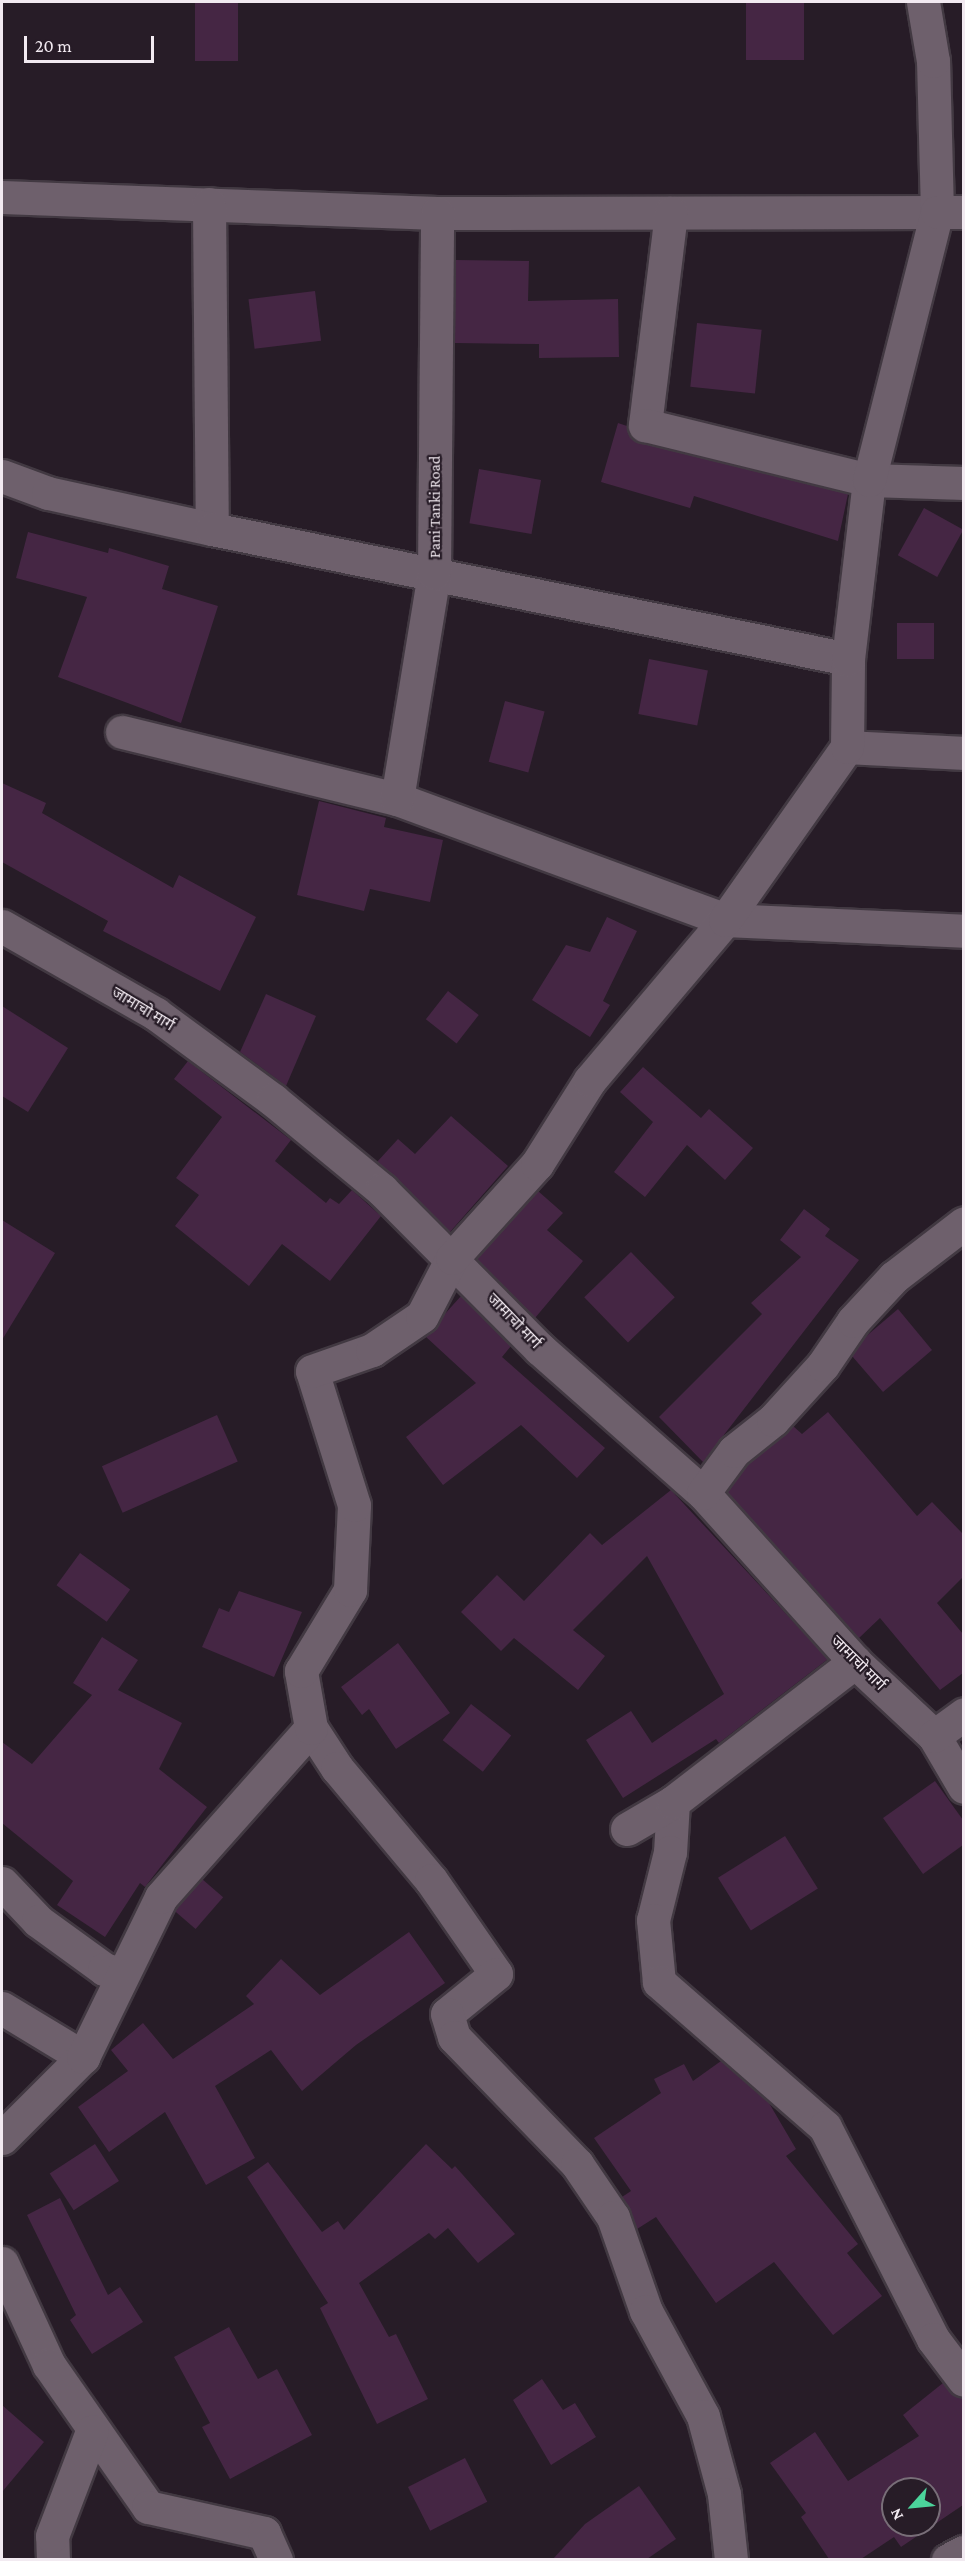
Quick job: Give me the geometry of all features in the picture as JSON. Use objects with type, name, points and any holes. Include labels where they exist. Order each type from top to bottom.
[{"type":"street","points":[[731,2559],[724,2494],[703,2416],[646,2311],[613,2217],[577,2164],[454,2037],[447,2014],[496,1974],[431,1880],[337,1768],[311,1728],[302,1671],[350,1590],[354,1505],[312,1371],[372,1350],[422,1316],[452,1258],[537,1164],[590,1080],[724,920],[847,747],[848,659],[869,480],[950,212],[933,62],[923,2]]},
{"type":"street","points":[[2,197],[438,213],[950,212]]},
{"type":"street","points":[[209,204],[212,529]]},
{"type":"street","name":"Pani Tanki Road","points":[[397,799],[435,573],[438,213]]},
{"type":"street","points":[[671,213],[645,425],[869,480],[963,483]]},
{"type":"street","points":[[2,476],[48,493],[212,529],[848,659]]},
{"type":"street","points":[[122,732],[397,799],[724,920],[963,931]]},
{"type":"street","points":[[847,747],[963,753]]},
{"type":"street","name":"जामाचो मार्ग","points":[[2,926],[156,1014],[264,1094],[382,1190],[540,1349],[703,1493],[855,1662],[934,1736],[963,1787]]},
{"type":"street","points":[[703,1493],[734,1451],[773,1420],[823,1365],[853,1321],[894,1277],[963,1223]]},
{"type":"street","points":[[627,1829],[673,1802],[855,1662]]},
{"type":"street","points":[[934,1736],[963,1714]]},
{"type":"street","points":[[2,2138],[83,2057],[161,1897],[311,1728]]},
{"type":"street","points":[[673,1802],[670,1852],[653,1920],[658,1982],[825,2127],[933,2339],[963,2380]]},
{"type":"street","points":[[2,1883],[47,1927],[104,1969],[122,1974]]},
{"type":"street","points":[[2,2008],[83,2057]]},
{"type":"street","points":[[2,2263],[49,2365],[92,2431],[148,2507],[264,2533],[276,2559]]},
{"type":"street","points":[[53,2559],[52,2536],[92,2431]]},
{"type":"street","points":[[948,2559],[963,2552]]},
{"type":"building","points":[[195,2],[238,2],[238,61],[195,61]]},
{"type":"building","points":[[746,2],[804,2],[804,60],[746,60]]},
{"type":"building","points":[[455,260],[529,261],[528,301],[618,299],[619,357],[539,358],[539,344],[455,343]]},
{"type":"building","points":[[315,291],[321,341],[255,349],[248,299]]},
{"type":"building","points":[[697,323],[762,330],[755,393],[690,387]]},
{"type":"building","points":[[618,423],[627,426],[632,439],[641,443],[848,494],[838,541],[694,496],[690,508],[601,482]]},
{"type":"building","points":[[479,469],[541,480],[531,534],[469,523]]},
{"type":"building","points":[[924,508],[963,530],[937,577],[898,555]]},
{"type":"building","points":[[28,532],[108,553],[109,548],[169,566],[162,589],[218,606],[181,723],[58,677],[87,597],[16,578]]},
{"type":"building","points":[[897,623],[934,623],[934,659],[897,659]]},
{"type":"building","points":[[649,659],[708,670],[697,725],[638,714]]},
{"type":"building","points":[[505,701],[545,712],[528,772],[489,762]]},
{"type":"building","points":[[2,783],[46,803],[42,813],[173,888],[179,875],[256,917],[220,991],[103,931],[108,921],[2,862]]},
{"type":"building","points":[[319,801],[386,818],[384,827],[443,840],[430,902],[370,889],[364,911],[297,895]]},
{"type":"building","points":[[607,917],[637,931],[603,1001],[610,1005],[590,1037],[532,1000],[566,945],[590,952]]},
{"type":"building","points":[[448,991],[479,1015],[457,1043],[426,1019]]},
{"type":"building","points":[[266,994],[316,1016],[286,1086],[240,1052]]},
{"type":"building","points":[[2,1006],[68,1048],[28,1112],[2,1096]]},
{"type":"building","points":[[188,1061],[291,1140],[275,1161],[326,1203],[330,1198],[339,1204],[352,1190],[381,1216],[330,1281],[282,1244],[249,1286],[175,1226],[199,1195],[176,1178],[222,1117],[174,1079]]},
{"type":"building","points":[[643,1067],[701,1118],[709,1109],[753,1148],[725,1180],[687,1145],[645,1197],[614,1172],[653,1122],[620,1092]]},
{"type":"building","points":[[451,1116],[508,1166],[450,1232],[377,1162],[398,1139],[415,1154]]},
{"type":"building","points":[[538,1191],[563,1213],[547,1230],[583,1261],[535,1318],[477,1259]]},
{"type":"building","points":[[804,1209],[830,1229],[825,1236],[859,1260],[703,1462],[659,1417],[762,1314],[751,1303],[801,1257],[780,1240]]},
{"type":"building","points":[[2,1220],[55,1253],[2,1340]]},
{"type":"building","points":[[631,1252],[675,1297],[628,1342],[584,1297]]},
{"type":"building","points":[[461,1296],[511,1346],[502,1357],[605,1448],[577,1478],[521,1425],[443,1485],[406,1437],[476,1383],[425,1336]]},
{"type":"building","points":[[898,1309],[932,1350],[883,1392],[852,1356],[864,1338]]},
{"type":"building","points":[[828,1412],[917,1516],[932,1502],[963,1534],[963,1577],[937,1603],[963,1634],[963,1673],[940,1690],[880,1618],[859,1638],[727,1492],[748,1464],[793,1426],[802,1434]]},
{"type":"building","points":[[217,1415],[238,1462],[123,1513],[102,1466]]},
{"type":"building","points":[[671,1490],[828,1659],[719,1743],[716,1739],[623,1798],[586,1740],[631,1711],[652,1743],[724,1694],[647,1556],[573,1630],[605,1656],[578,1690],[514,1638],[501,1651],[461,1612],[497,1575],[524,1601],[590,1533],[602,1545]]},
{"type":"building","points":[[80,1553],[130,1589],[107,1622],[56,1585]]},
{"type":"building","points":[[239,1591],[302,1612],[274,1677],[202,1647],[219,1608],[229,1612]]},
{"type":"building","points":[[102,1637],[138,1660],[118,1690],[182,1723],[159,1769],[207,1807],[145,1887],[140,1883],[105,1937],[57,1905],[73,1881],[2,1823],[2,1742],[32,1764],[92,1695],[73,1683]]},
{"type":"building","points":[[398,1643],[450,1713],[396,1749],[369,1709],[362,1715],[341,1687]]},
{"type":"building","points":[[471,1704],[511,1735],[483,1772],[443,1740]]},
{"type":"building","points":[[935,1781],[963,1820],[963,1845],[923,1874],[883,1818]]},
{"type":"building","points":[[785,1836],[818,1889],[751,1930],[718,1878]]},
{"type":"building","points":[[202,1879],[223,1897],[196,1929],[174,1911]]},
{"type":"building","points":[[409,1932],[445,1983],[356,2045],[302,2091],[271,2050],[215,2086],[255,2158],[206,2185],[165,2112],[109,2152],[78,2107],[128,2071],[111,2050],[143,2023],[173,2059],[254,2004],[246,1996],[281,1959],[320,1995]]},
{"type":"building","points":[[721,2061],[769,2103],[796,2149],[786,2156],[858,2244],[847,2253],[882,2296],[833,2335],[774,2262],[716,2303],[656,2217],[637,2229],[622,2197],[631,2191],[594,2138],[661,2093],[654,2079],[684,2064],[693,2081]]},
{"type":"building","points":[[95,2144],[119,2181],[74,2210],[50,2173]]},
{"type":"building","points":[[426,2144],[452,2169],[455,2166],[515,2234],[478,2263],[448,2228],[435,2239],[429,2233],[359,2283],[389,2337],[396,2334],[428,2399],[377,2424],[320,2308],[328,2303],[247,2177],[268,2162],[322,2232],[338,2221],[344,2230]]},
{"type":"building","points":[[60,2198],[108,2295],[120,2287],[143,2322],[92,2354],[70,2320],[76,2315],[27,2215]]},
{"type":"building","points":[[229,2327],[258,2379],[277,2369],[312,2435],[230,2479],[202,2427],[210,2423],[174,2357]]},
{"type":"building","points":[[542,2379],[563,2410],[575,2403],[596,2437],[551,2465],[513,2400]]},
{"type":"building","points":[[943,2383],[963,2398],[963,2505],[941,2520],[941,2477],[881,2477],[881,2537],[894,2537],[861,2559],[829,2559],[801,2517],[806,2513],[770,2463],[815,2432],[848,2481],[919,2436],[903,2415]]},
{"type":"building","points":[[2,2405],[44,2442],[2,2492]]},
{"type":"building","points":[[465,2458],[487,2502],[430,2531],[408,2487]]},
{"type":"building","points":[[639,2486],[676,2539],[647,2559],[553,2559],[585,2524]]},
{"type":"building","points":[[894,2537],[916,2537],[901,2547]]}]
